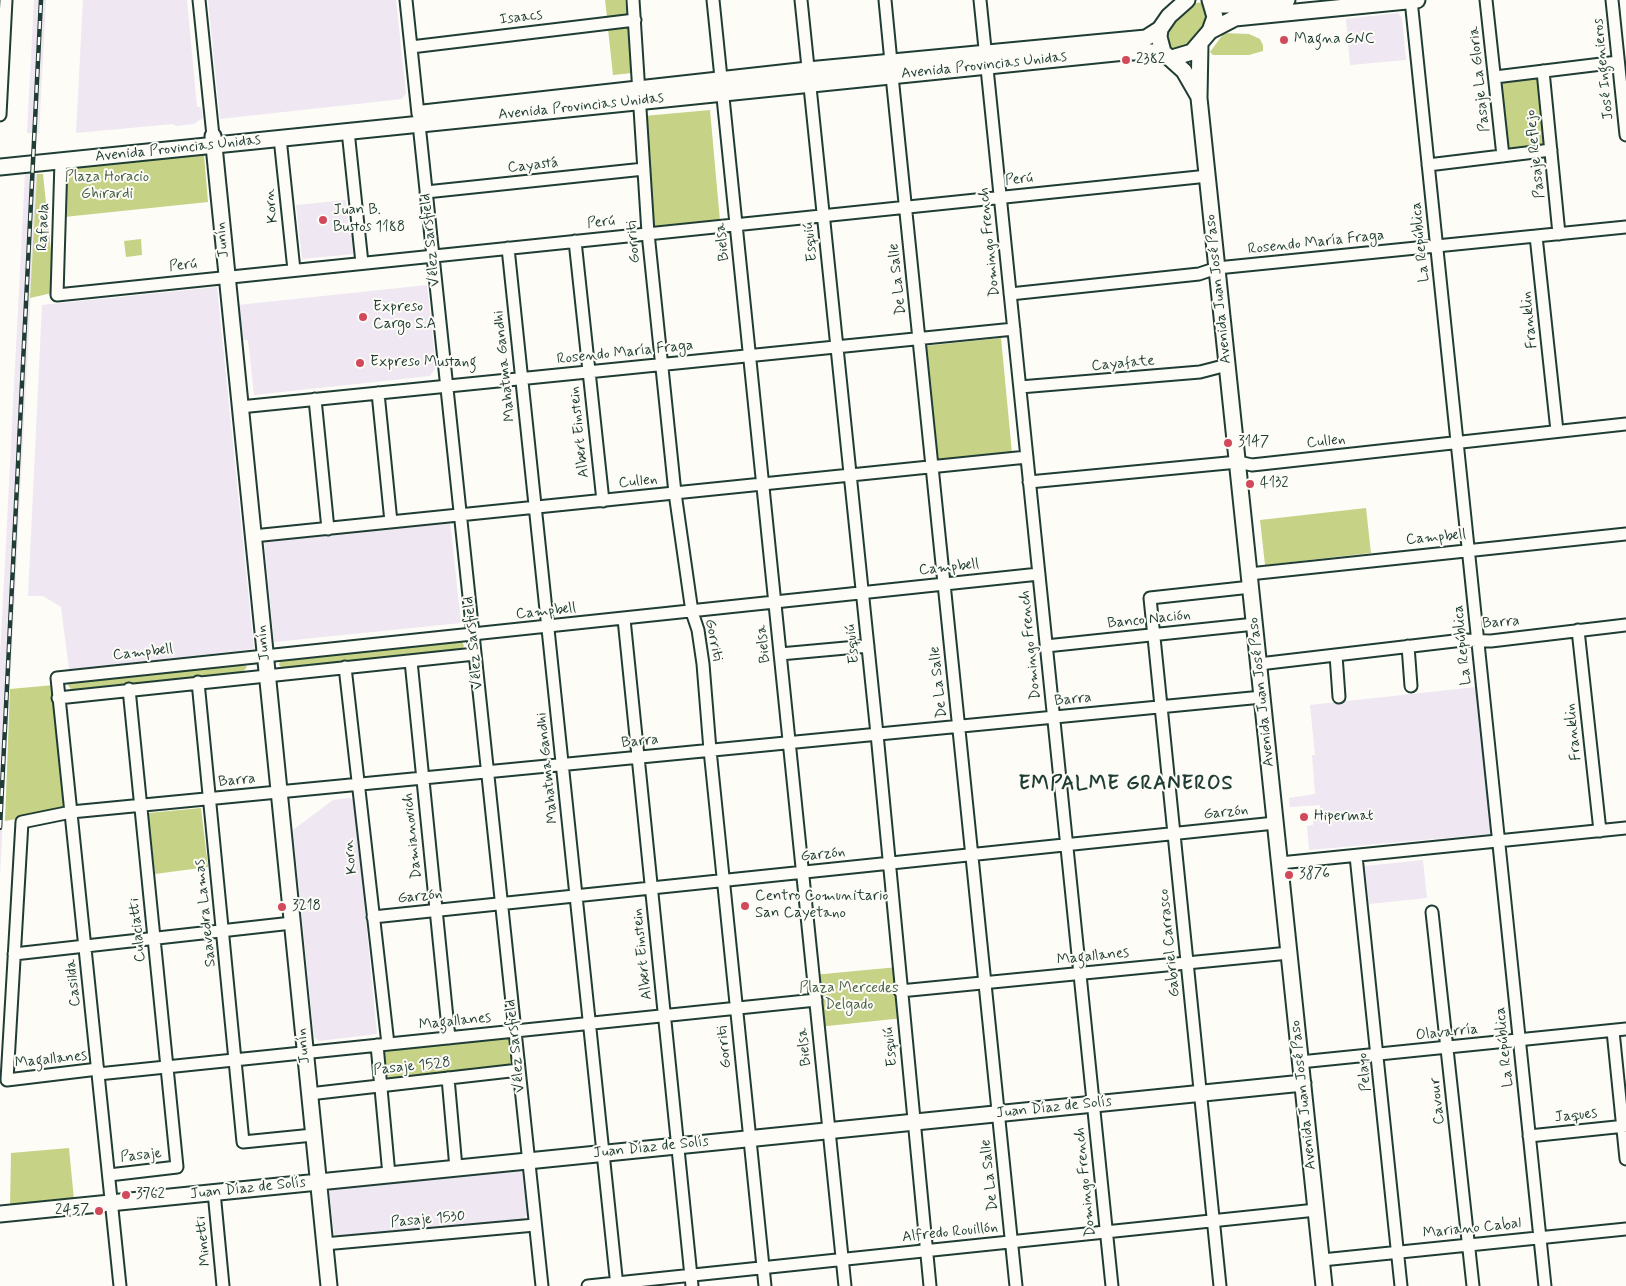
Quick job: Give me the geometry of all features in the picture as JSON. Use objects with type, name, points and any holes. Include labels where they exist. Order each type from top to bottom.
[{"type":"main road","points":[[1211,1],[1222,5],[1235,5],[1288,0]]},
{"type":"main road","points":[[1210,31],[1222,23],[1245,16],[1417,0]]},
{"type":"main road","points":[[1181,2],[1160,30],[1160,45],[1167,55],[1192,52],[1200,44],[1210,31],[1215,17],[1211,1]]},
{"type":"main road","name":"Avenida Provincias Unidas","points":[[0,158],[213,140],[986,59],[1146,38],[1160,30]]},
{"type":"main road","name":"Avenida Juan José Paso","points":[[1200,44],[1199,98],[1324,1286]]},
{"type":"main road","name":"Avenida Provincias Unidas","points":[[986,59],[1125,52],[1167,55]]},
{"type":"main road","name":"Avenida Juan José Paso","points":[[1167,55],[1184,71],[1199,98]]},
{"type":"main road","name":"Avenida Provincias Unidas","points":[[0,167],[213,140],[280,138],[348,131],[418,119]]},
{"type":"main road","name":"Junín","points":[[213,140],[329,1286]]},
{"type":"main road","name":"Juan Díaz de Solís","points":[[0,1214],[1303,1083]]},
{"type":"street","points":[[0,115],[6,0]]},
{"type":"street","name":"Junín","points":[[199,0],[213,140]]},
{"type":"street","name":"Vélez Sarsfield","points":[[406,0],[542,1286]]},
{"type":"street","name":"Gorriti","points":[[633,0],[648,233],[674,493],[692,612],[698,630],[703,664],[723,881],[765,1286]]},
{"type":"street","name":"Bielsa","points":[[714,0],[845,1286]]},
{"type":"street","name":"Esquiú","points":[[801,0],[878,734],[900,991],[930,1286]]},
{"type":"street","name":"De La Salle","points":[[885,0],[1016,1286]]},
{"type":"street","name":"Domingo French","points":[[980,0],[1112,1286]]},
{"type":"street","name":"La República","points":[[1411,0],[1545,1286]]},
{"type":"street","name":"Pasaje La Gloria","points":[[1486,0],[1503,156]]},
{"type":"street","name":"José Ingenieros","points":[[1612,0],[1626,135]]},
{"type":"street","name":"Isaacs","points":[[411,47],[635,20]]},
{"type":"street","points":[[1495,76],[1618,62]]},
{"type":"street","name":"Pasaje Reflejo","points":[[1543,71],[1559,234]]},
{"type":"street","points":[[348,131],[362,263]]},
{"type":"street","name":"Korn","points":[[280,138],[294,270]]},
{"type":"street","points":[[1428,165],[1551,150]]},
{"type":"street","name":"Rafaela","points":[[57,295],[61,160]]},
{"type":"street","name":"Cayastá","points":[[426,192],[644,169]]},
{"type":"street","name":"Perú","points":[[57,295],[1208,176]]},
{"type":"street","name":"Rosendo María Fraga","points":[[1010,294],[1199,274],[1217,268],[1626,227]]},
{"type":"street","name":"Franklin","points":[[1536,236],[1557,431]]},
{"type":"street","name":"Albert Einstein","points":[[575,241],[603,501]]},
{"type":"street","name":"Mahatma Gandhi","points":[[508,248],[617,1284]]},
{"type":"street","name":"Rosendo María Fraga","points":[[240,407],[1014,329]]},
{"type":"street","name":"Cayafate","points":[[1020,387],[1200,372],[1227,365]]},
{"type":"street","points":[[378,393],[390,522]]},
{"type":"street","points":[[315,399],[328,529]]},
{"type":"street","name":"Cullen","points":[[1030,482],[1238,462],[1252,465],[1626,424]]},
{"type":"street","name":"Cullen","points":[[253,536],[1027,457]]},
{"type":"street","name":"Campbell","points":[[1150,598],[1250,580],[1468,550],[1626,534]]},
{"type":"street","name":"Campbell","points":[[57,678],[692,612],[862,591],[1039,574]]},
{"type":"street","name":"Gabriel Carrasco","points":[[1150,598],[1220,1286]]},
{"type":"street","name":"Albert Einstein","points":[[624,619],[691,1281]]},
{"type":"street","name":"Banco Nación","points":[[1046,646],[1254,624]]},
{"type":"street","name":"Barra","points":[[1259,664],[1408,646],[1626,625]]},
{"type":"street","name":"Franklin","points":[[1578,630],[1600,831]]},
{"type":"street","points":[[780,654],[868,646]]},
{"type":"street","points":[[1408,646],[1411,686]]},
{"type":"street","points":[[58,698],[267,674],[475,654]]},
{"type":"street","points":[[1336,655],[1340,697]]},
{"type":"street","name":"Damianovich","points":[[411,660],[448,1038]]},
{"type":"street","name":"Korn","points":[[345,667],[373,917],[382,1045],[381,1086],[389,1175]]},
{"type":"street","name":"Casilda","points":[[57,678],[120,1286]]},
{"type":"street","name":"Saavedra Lamas","points":[[198,682],[243,1142],[313,1135]]},
{"type":"street","name":"Culaciatti","points":[[130,689],[177,1167]]},
{"type":"street","name":"Barra","points":[[14,954],[22,822],[71,812],[1262,697]]},
{"type":"street","name":"Garzón","points":[[373,917],[1276,823]]},
{"type":"street","points":[[1280,863],[1626,828]]},
{"type":"street","name":"Pelayo","points":[[1356,856],[1401,1286]]},
{"type":"street","name":"Cavour","points":[[1432,912],[1473,1286]]},
{"type":"street","points":[[14,954],[292,922]]},
{"type":"street","name":"Magallanes","points":[[900,991],[1289,953]]},
{"type":"street","name":"Magallanes","points":[[14,954],[8,1080],[167,1067],[816,1000]]},
{"type":"street","name":"Olavarría","points":[[1300,1062],[1626,1029]]},
{"type":"street","points":[[1613,1031],[1626,1160]]},
{"type":"street","name":"Pasaje 1528","points":[[309,1094],[519,1070]]},
{"type":"street","points":[[448,1078],[456,1168]]},
{"type":"street","name":"Jaques","points":[[1529,1136],[1624,1126]]},
{"type":"street","name":"Pasaje","points":[[109,1174],[177,1167]]},
{"type":"street","name":"Minetti","points":[[214,1192],[223,1286]]},
{"type":"street","name":"Alfredo Rouillón","points":[[588,1286],[691,1281],[763,1268],[1316,1210]]},
{"type":"street","name":"Pasaje 1530","points":[[324,1244],[535,1225]]},
{"type":"street","name":"Mariano Cabal","points":[[1322,1260],[1626,1229]]},
{"type":"shaded area","points":[[34,0],[46,0],[39,133],[27,133]]},
{"type":"shaded area","points":[[83,0],[187,0],[197,107],[201,107],[203,118],[194,124],[176,126],[173,124],[76,133]]},
{"type":"shaded area","points":[[208,0],[396,0],[406,93],[402,99],[220,119]]},
{"type":"shaded area","points":[[1398,13],[1402,18],[1406,60],[1350,65],[1346,19]]},
{"type":"shaded area","points":[[25,174],[37,174],[0,876],[0,658]]},
{"type":"shaded area","name":"Juan B. Bustos 1188","points":[[346,200],[349,235],[353,235],[354,254],[302,259],[296,205]]},
{"type":"shaded area","points":[[427,285],[436,367],[430,376],[254,395],[248,340],[242,340],[238,305]]},
{"type":"shaded area","points":[[217,287],[254,649],[69,670],[61,607],[43,596],[28,596],[42,305]]},
{"type":"shaded area","points":[[450,521],[461,623],[274,642],[264,540]]},
{"type":"shaded area","points":[[1476,687],[1491,834],[1309,850],[1307,826],[1313,825],[1313,819],[1317,819],[1317,815],[1320,815],[1320,805],[1290,807],[1289,798],[1315,794],[1312,755],[1315,755],[1310,705]]},
{"type":"shaded area","points":[[349,798],[354,800],[377,1034],[319,1041],[314,1037],[293,830],[333,800]]},
{"type":"shaded area","points":[[1423,860],[1427,898],[1369,904],[1365,866]]},
{"type":"shaded area","points":[[518,1169],[522,1172],[527,1215],[523,1219],[338,1238],[334,1234],[329,1192],[331,1190]]},
{"type":"green space","points":[[605,0],[625,0],[627,15],[607,17]]},
{"type":"green space","points":[[1203,2],[1207,5],[1209,22],[1189,47],[1173,53],[1167,49],[1165,31],[1181,11],[1191,4]]},
{"type":"green space","points":[[628,27],[632,73],[613,75],[608,29]]},
{"type":"green space","points":[[1224,33],[1249,34],[1260,39],[1263,51],[1249,55],[1213,55],[1210,52]]},
{"type":"green space","points":[[1535,77],[1538,79],[1545,141],[1541,146],[1512,150],[1507,146],[1500,83],[1504,80]]},
{"type":"green space","points":[[710,110],[720,221],[653,229],[644,116]]},
{"type":"green space","name":"Plaza Horacio Ghirardi","points":[[196,152],[204,155],[208,202],[64,217],[66,165]]},
{"type":"green space","points":[[37,174],[43,174],[52,261],[52,293],[30,298]]},
{"type":"green space","points":[[141,239],[142,255],[126,257],[124,241]]},
{"type":"green space","points":[[1001,338],[1012,453],[936,460],[924,346]]},
{"type":"green space","points":[[1366,508],[1371,553],[1265,565],[1260,520]]},
{"type":"green space","points":[[461,639],[464,646],[461,651],[284,670],[279,665],[281,658]]},
{"type":"green space","points":[[242,663],[247,667],[241,674],[73,692],[68,685],[71,681]]},
{"type":"green space","points":[[54,685],[68,810],[5,821],[10,689]]},
{"type":"green space","points":[[201,808],[208,867],[155,874],[148,813]]},
{"type":"green space","name":"Plaza Mercedes Delgado","points":[[898,967],[903,1018],[818,1027],[813,975]]},
{"type":"green space","points":[[509,1037],[513,1059],[509,1066],[393,1080],[383,1073],[384,1050]]},
{"type":"green space","points":[[69,1148],[74,1200],[10,1206],[11,1153]]},
{"type":"railway","points":[[0,828],[41,0]]},
{"type":"place","name":"Magna GNC","points":[[1284,40]]},
{"type":"place","name":"2382","points":[[1126,60]]},
{"type":"place","name":"Juan B. Bustos 1188","points":[[323,220]]},
{"type":"place","name":"Expreso Cargo S.A","points":[[363,317]]},
{"type":"place","name":"Expreso Mustang","points":[[360,363]]},
{"type":"place","name":"3147","points":[[1228,443]]},
{"type":"place","name":"4132","points":[[1250,484]]},
{"type":"place","name":"Hipermat","points":[[1304,817]]},
{"type":"place","name":"3876","points":[[1289,875]]},
{"type":"place","name":"Centro Comunitario San Cayetano","points":[[745,906]]},
{"type":"place","name":"3218","points":[[282,907]]},
{"type":"place","name":"3762","points":[[126,1195]]},
{"type":"place","name":"2457","points":[[99,1211]]},
{"type":"district","name":"EMPALME GRANEROS","points":[[1126,785]]}]
